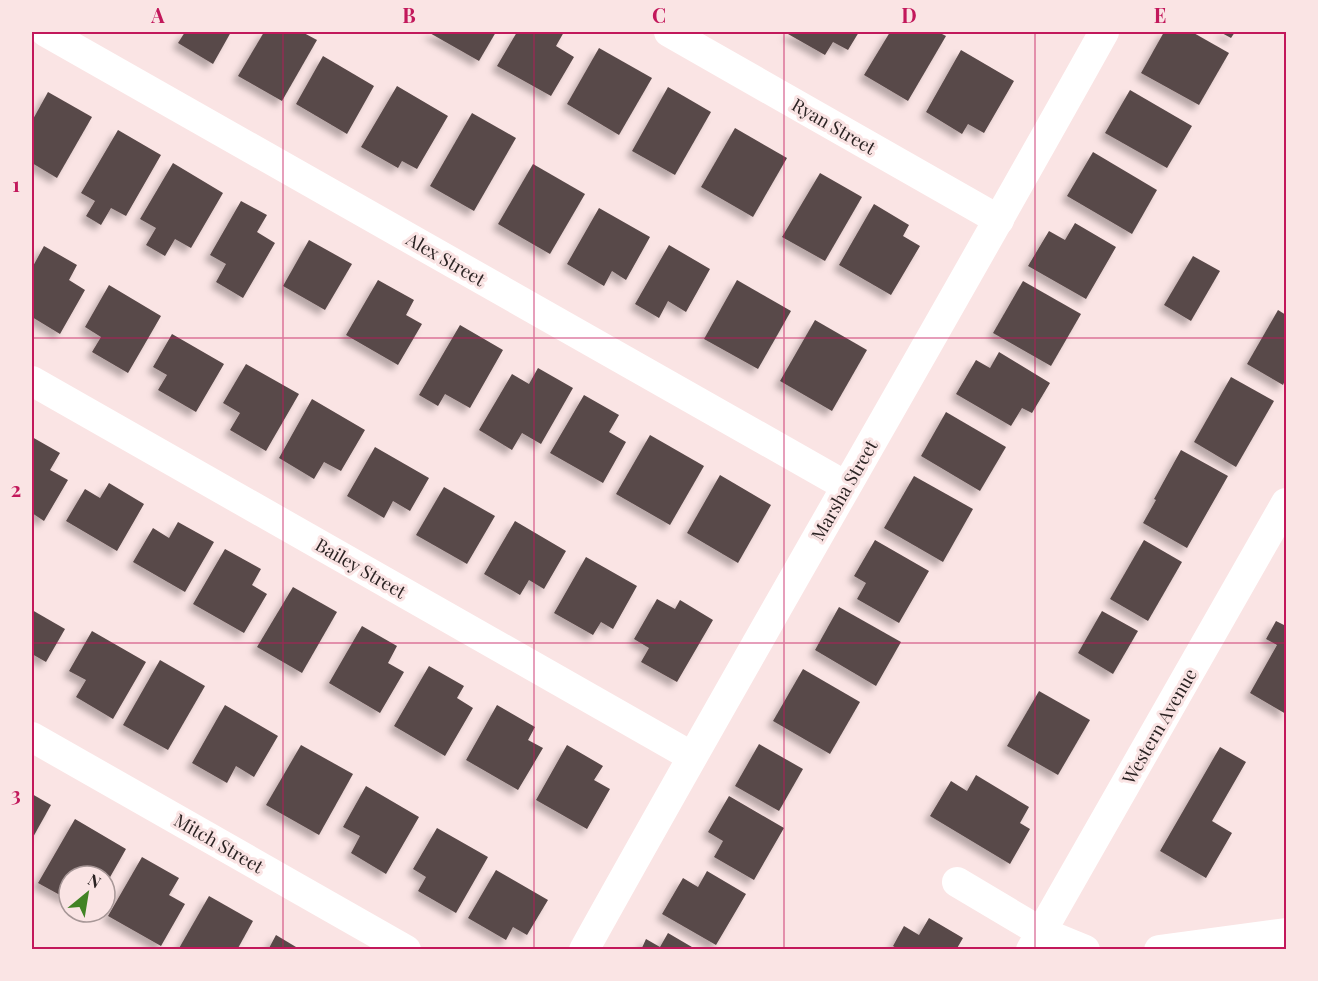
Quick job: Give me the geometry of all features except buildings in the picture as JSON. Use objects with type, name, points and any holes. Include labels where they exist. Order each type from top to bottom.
[{"type":"street","name":"Alex Street","points":[[46,32],[846,486]]},
{"type":"street","name":"Ryan Street","points":[[669,32],[999,220]]},
{"type":"street","name":"Marsha Street","points":[[584,950],[691,756],[999,220],[1104,32]]},
{"type":"street","name":"Bailey Street","points":[[32,381],[691,756]]},
{"type":"street","name":"Western Avenue","points":[[1036,941],[1287,503]]},
{"type":"street","name":"Mitch Street","points":[[32,737],[406,950]]},
{"type":"street","points":[[957,882],[1036,941],[1085,950]]},
{"type":"street","points":[[1159,950],[1287,933]]}]
